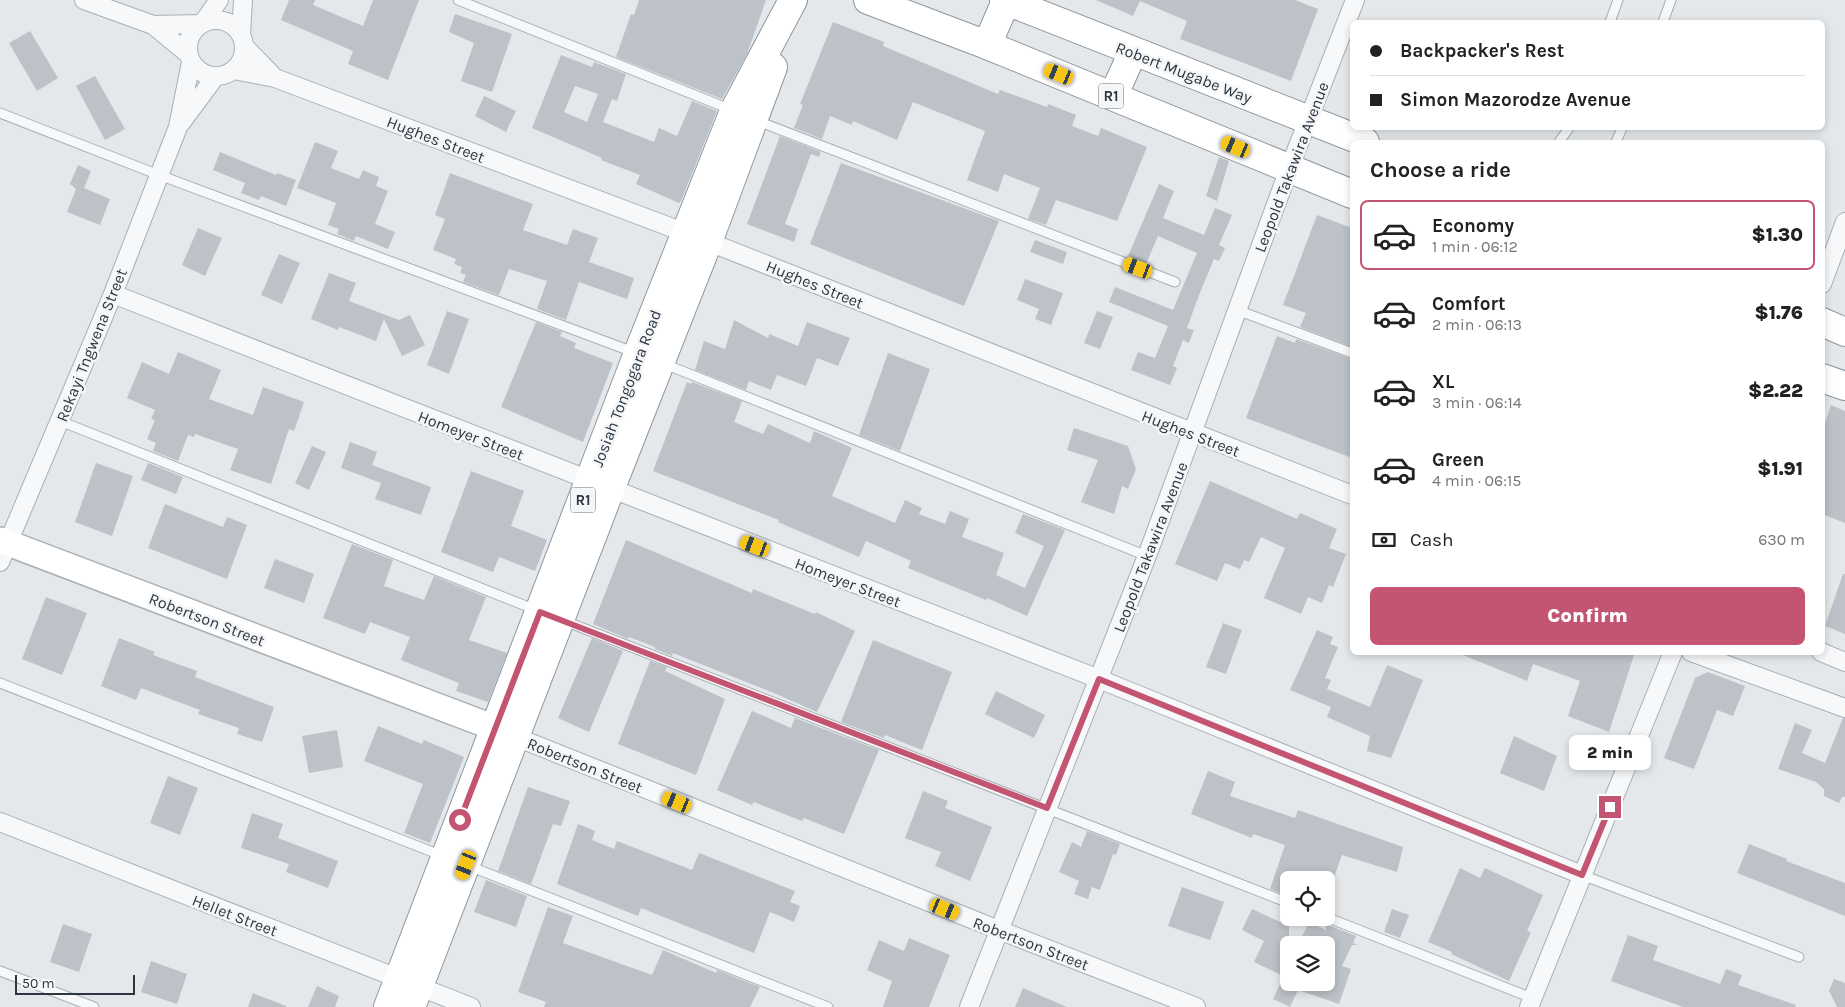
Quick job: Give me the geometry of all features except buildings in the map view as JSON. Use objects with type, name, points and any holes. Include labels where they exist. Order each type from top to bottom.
[{"type":"highway","name":"Josiah Tongogara Road","points":[[388,1007],[410,991],[456,861],[600,486],[745,115],[793,0]]},
{"type":"highway","name":"Josiah Tongogara Road","points":[[745,115],[797,0]]},
{"type":"highway","name":"R1","points":[[868,0],[988,45],[1350,193]]},
{"type":"highway","points":[[988,45],[1005,0]]},
{"type":"highway","name":"Robert Mugabe Way","points":[[1005,0],[1360,140]]},
{"type":"highway","points":[[1113,96],[1133,52]]},
{"type":"highway","name":"Josiah Tongogara Road","points":[[600,486],[638,353],[697,238]]},
{"type":"highway","points":[[1825,323],[1845,332]]},
{"type":"highway","points":[[1825,379],[1845,386]]},
{"type":"street","points":[[84,0],[153,25],[189,57],[197,70],[205,75],[215,77],[225,76],[234,70],[244,55],[243,0]]},
{"type":"street","points":[[178,127],[189,57],[188,43],[191,33],[202,23],[220,0]]},
{"type":"street","name":"Leopold Takawira Avenue","points":[[969,1007],[1147,556],[1289,169],[1356,0]]},
{"type":"street","points":[[153,25],[202,23],[222,20],[230,23],[275,78]]},
{"type":"street","name":"Hughes Street","points":[[234,70],[275,78],[697,238],[1192,434],[1350,494]]},
{"type":"street","points":[[178,127],[215,77]]},
{"type":"street","name":"Rekayi Tngwena Street","points":[[2,548],[60,421],[178,127]]},
{"type":"street","points":[[1825,276],[1845,222]]},
{"type":"street","name":"Homeyer Street","points":[[112,294],[600,486],[1099,679],[1582,875]]},
{"type":"street","name":"Robertson Street","points":[[2,548],[506,733],[1196,1007]]},
{"type":"street","points":[[1825,654],[1845,662]]},
{"type":"street","points":[[1531,1002],[1672,655]]},
{"type":"street","points":[[1699,655],[1845,708]]},
{"type":"street","name":"Hellet Street","points":[[0,822],[410,991],[471,1007]]},
{"type":"lane","points":[[458,0],[745,115],[1175,282]]},
{"type":"lane","points":[[1611,20],[1618,0]]},
{"type":"lane","points":[[1664,20],[1671,0]]},
{"type":"lane","points":[[0,114],[638,353],[1147,556]]},
{"type":"lane","points":[[1238,310],[1350,352]]},
{"type":"lane","points":[[60,421],[550,616],[1280,899]]},
{"type":"lane","points":[[0,683],[828,1007]]},
{"type":"lane","points":[[1582,875],[1799,957]]},
{"type":"lane","points":[[1335,921],[1531,1002]]},
{"type":"lane","points":[[0,971],[94,1007]]},
{"type":"route","points":[[460,820],[540,612],[1047,808],[1099,679],[1582,875],[1610,807]]}]
